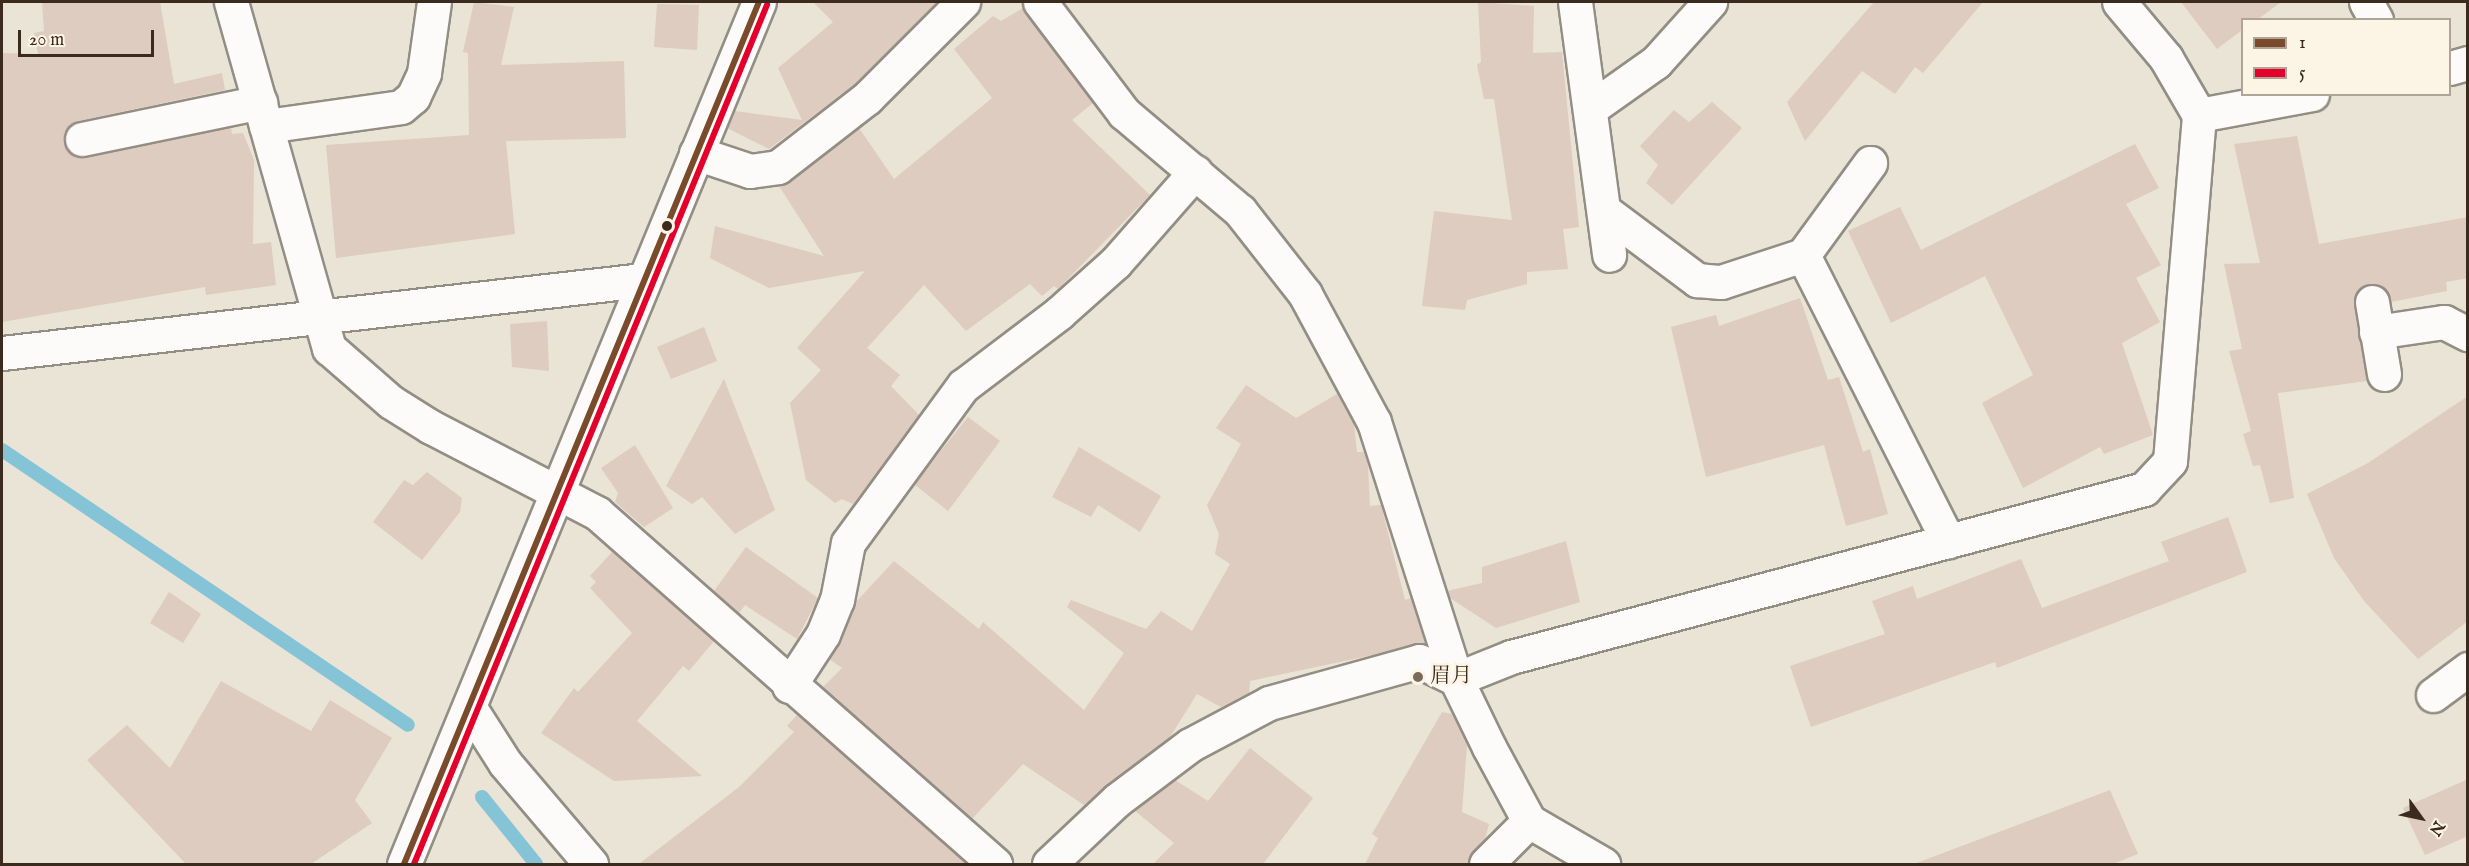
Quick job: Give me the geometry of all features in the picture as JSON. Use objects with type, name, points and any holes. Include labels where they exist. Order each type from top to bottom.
[{"type":"street","points":[[231,2],[329,348],[391,402],[559,496],[597,513],[789,686],[995,864]]},
{"type":"street","points":[[82,139],[263,114],[401,107],[413,97],[424,73],[434,2]]},
{"type":"street","points":[[404,864],[559,496],[643,280],[759,2]]},
{"type":"street","points":[[696,153],[750,171],[778,167],[875,90],[963,2]]},
{"type":"street","points":[[1040,2],[1124,112],[1240,211],[1283,261],[1374,422],[1456,679],[1529,821],[1603,864]]},
{"type":"street","points":[[1575,2],[1606,212],[1609,255]]},
{"type":"street","points":[[1591,108],[1656,62],[1710,2]]},
{"type":"street","points":[[1049,864],[1117,800],[1190,745],[1269,703],[1419,661],[1456,679],[1511,657],[2144,489],[2170,461],[2199,115],[2166,58],[2119,2]]},
{"type":"street","points":[[2366,2],[2375,18]]},
{"type":"street","points":[[2451,68],[2468,63]]},
{"type":"street","points":[[2199,115],[2301,96]]},
{"type":"street","points":[[1606,212],[1697,280],[1721,282],[1803,255],[1870,163]]},
{"type":"street","points":[[789,686],[824,634],[837,600],[848,543],[963,386],[1059,314],[1116,262],[1195,172]]},
{"type":"street","points":[[1803,255],[1948,541]]},
{"type":"street","points":[[2,353],[318,313],[643,280]]},
{"type":"street","points":[[2384,374],[2374,317],[2444,322],[2468,334]]},
{"type":"street","points":[[2433,695],[2468,669]]},
{"type":"street","points":[[470,708],[505,763],[591,864]]},
{"type":"street","points":[[1486,864],[1529,821]]},
{"type":"building","points":[[42,2],[160,2],[174,84],[222,73],[225,90],[78,121],[64,133],[64,143],[76,157],[86,157],[231,127],[232,134],[243,133],[254,160],[253,244],[271,242],[276,285],[206,295],[205,287],[2,322],[2,53],[38,54],[34,33],[44,31]]},
{"type":"building","points":[[474,2],[514,7],[501,65],[624,61],[626,138],[506,141],[515,234],[336,258],[326,145],[469,135],[468,53],[463,52]]},
{"type":"building","points":[[813,2],[937,2],[855,84],[769,149],[727,128],[735,111],[802,120],[778,68],[833,22]]},
{"type":"building","points":[[1478,2],[1534,6],[1533,53],[1562,52],[1579,227],[1563,229],[1568,269],[1527,272],[1527,284],[1467,300],[1465,310],[1422,306],[1434,211],[1512,220],[1494,99],[1484,99],[1477,65],[1481,62]]},
{"type":"building","points":[[1874,2],[1983,2],[1923,73],[1915,67],[1895,94],[1862,71],[1805,141],[1787,102]]},
{"type":"building","points":[[2181,2],[2281,2],[2260,18],[2241,18],[2241,31],[2217,49]]},
{"type":"building","points":[[657,4],[699,5],[697,50],[654,47]]},
{"type":"building","points":[[1023,8],[1093,103],[1072,120],[1150,195],[1058,289],[1054,286],[1042,296],[1030,284],[966,331],[924,285],[867,348],[900,375],[891,386],[919,415],[853,504],[842,499],[835,503],[806,480],[790,403],[821,370],[797,348],[865,271],[769,288],[710,258],[715,226],[824,256],[779,186],[859,128],[894,179],[992,98],[954,49],[993,16],[1001,21]]},
{"type":"building","points":[[1712,102],[1742,128],[1672,205],[1646,183],[1658,165],[1640,146],[1674,110],[1689,122]]},
{"type":"building","points":[[2297,136],[2319,244],[2468,217],[2468,278],[2446,282],[2447,291],[2391,302],[2379,285],[2360,288],[2354,305],[2367,381],[2278,393],[2294,498],[2270,503],[2260,465],[2253,466],[2243,434],[2251,431],[2229,351],[2242,349],[2224,264],[2260,263],[2234,144]]},
{"type":"building","points":[[2135,144],[2159,188],[2126,204],[2161,265],[2136,278],[2160,322],[2122,343],[2153,435],[2104,454],[2100,447],[2023,488],[1982,403],[2033,375],[1985,276],[1891,323],[1848,231],[1900,207],[1921,250]]},
{"type":"building","points":[[1800,298],[1828,380],[1839,377],[1863,452],[1870,449],[1888,514],[1846,526],[1824,445],[1706,477],[1671,327],[1716,315],[1719,326]]},
{"type":"building","points":[[547,321],[549,371],[512,367],[510,324]]},
{"type":"building","points":[[704,327],[717,361],[671,379],[657,347]]},
{"type":"building","points":[[724,379],[775,510],[735,534],[702,497],[692,504],[666,486]]},
{"type":"building","points":[[1246,385],[1296,418],[1337,394],[1354,425],[1357,452],[1364,452],[1368,465],[1370,506],[1381,505],[1405,600],[1411,598],[1425,644],[1250,681],[1249,693],[1221,707],[1197,694],[1170,737],[1084,805],[1023,764],[972,819],[823,687],[842,668],[829,659],[855,603],[894,561],[979,629],[983,622],[1084,710],[1124,653],[1067,607],[1071,600],[1146,629],[1161,611],[1192,631],[1230,564],[1215,554],[1219,534],[1207,505],[1241,444],[1216,428]]},
{"type":"building","points":[[2468,396],[2468,621],[2418,659],[2364,601],[2334,558],[2307,494],[2368,463]]},
{"type":"building","points":[[968,417],[1000,441],[948,511],[914,484]]},
{"type":"building","points":[[635,445],[673,508],[644,527],[615,502],[618,493],[601,468]]},
{"type":"building","points":[[1079,447],[1161,496],[1140,532],[1098,505],[1091,517],[1052,497]]},
{"type":"building","points":[[427,472],[462,498],[460,512],[422,560],[373,522],[404,480],[413,485]]},
{"type":"building","points":[[2228,517],[2247,572],[1997,668],[1995,662],[1811,727],[1790,666],[1885,634],[1872,601],[1913,586],[1917,599],[2021,559],[2042,608],[2169,561],[2161,542]]},
{"type":"building","points":[[1566,541],[1580,602],[1496,628],[1450,598],[1447,591],[1482,583],[1482,567]]},
{"type":"building","points":[[746,547],[818,598],[797,639],[745,605],[739,613],[714,591]]},
{"type":"building","points":[[612,552],[714,641],[689,671],[683,666],[637,721],[702,776],[614,781],[541,733],[574,688],[578,692],[632,633],[590,588],[596,582],[590,576]]},
{"type":"building","points":[[169,592],[201,614],[183,643],[150,623]]},
{"type":"building","points":[[221,681],[311,731],[330,700],[392,738],[355,800],[372,823],[311,864],[186,864],[87,760],[127,725],[170,768]]},
{"type":"building","points":[[1442,712],[1452,714],[1467,745],[1462,812],[1489,824],[1485,839],[1468,864],[1365,864],[1378,838],[1372,834]]},
{"type":"building","points":[[797,715],[967,864],[639,864],[739,787],[794,732],[787,726]]},
{"type":"building","points":[[1250,748],[1313,798],[1263,864],[1153,864],[1174,843],[1134,810],[1175,780],[1208,801]]},
{"type":"building","points":[[2468,779],[2468,836],[2425,855],[2403,808]]},
{"type":"building","points":[[2110,790],[2138,854],[2113,864],[1914,864]]},
{"type":"waterway","points":[[2,450],[408,725]]},
{"type":"waterway","points":[[482,797],[536,864]]},
{"type":"transit line","name":"1","points":[[404,864],[759,2]]},
{"type":"transit line","name":"5","points":[[414,864],[767,5]]},
{"type":"place","name":"眉月","points":[[1418,677]]}]
